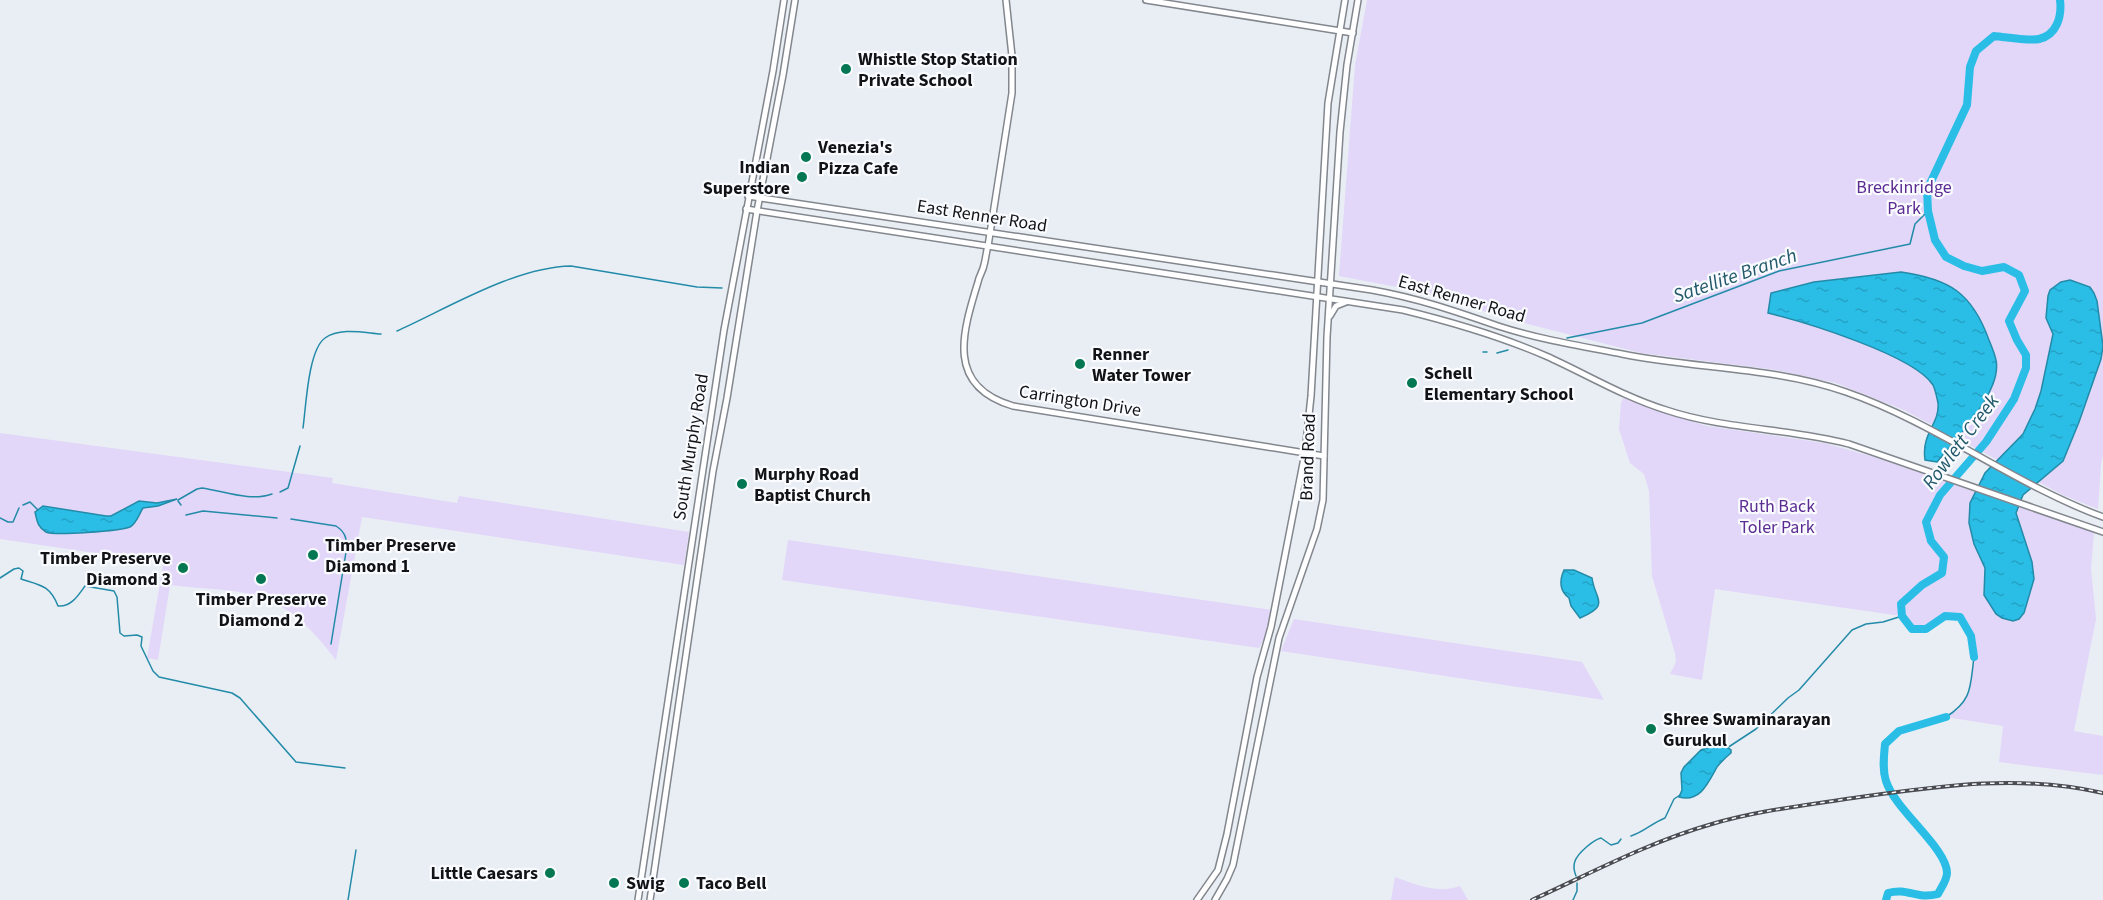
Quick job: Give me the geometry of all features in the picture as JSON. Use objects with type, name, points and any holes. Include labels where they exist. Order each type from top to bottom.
[{"type":"main road","name":"South Murphy Road","points":[[638,900],[724,330],[773,71],[784,0]]},
{"type":"main road","name":"South Murphy Road","points":[[650,900],[718,444],[795,0]]},
{"type":"main road","name":"Carrington Drive","points":[[1008,0],[1012,93],[991,232],[968,318],[963,350],[968,373],[983,392],[1013,406],[1324,456]]},
{"type":"main road","points":[[1146,0],[1353,33]]},
{"type":"main road","name":"Brand Road","points":[[1197,900],[1218,870],[1227,834],[1257,677],[1271,627],[1305,453],[1311,396],[1328,103],[1345,0]]},
{"type":"main road","name":"Brand Road","points":[[1215,900],[1233,865],[1279,638],[1317,530],[1323,500],[1328,320],[1338,153],[1347,65],[1358,0]]},
{"type":"main road","points":[[1324,153],[1338,153]]},
{"type":"main road","name":"East Renner Road","points":[[748,196],[1330,283],[1404,296],[1509,328],[1590,347],[1640,357],[1807,380],[1894,411],[2046,494],[2103,517]]},
{"type":"main road","name":"East Renner Road","points":[[746,209],[1352,301],[1454,322],[1545,356],[1625,394],[1680,415],[1738,427],[1833,440],[1886,456],[2103,532]]},
{"type":"main road","points":[[1328,320],[1336,306],[1352,301]]},
{"type":"main road","points":[[707,442],[718,444]]},
{"type":"green space","name":"Breckinridge Park","points":[[1367,0],[2103,0],[2103,455],[2098,509],[2063,495],[1904,410],[1836,383],[1777,370],[1641,353],[1505,318],[1423,292],[1339,276],[1355,65]]},
{"type":"green space","name":"Ruth Back Toler Park","points":[[1624,397],[1667,414],[1707,426],[1824,443],[1874,457],[2092,531],[2094,533],[2091,569],[2096,619],[2074,731],[2103,736],[2103,775],[1999,762],[2003,726],[1946,717],[1959,709],[1969,693],[1974,657],[1971,636],[1960,617],[1945,616],[1926,629],[1912,629],[1901,616],[1715,589],[1702,680],[1670,674],[1676,662],[1675,653],[1652,576],[1649,491],[1644,474],[1630,463],[1619,429],[1621,403]]},
{"type":"green space","points":[[0,433],[333,478],[332,483],[457,503],[459,496],[689,532],[684,565],[362,517],[336,660],[315,634],[299,619],[271,601],[234,591],[170,585],[158,660],[147,658],[163,566],[151,555],[136,559],[0,539]]},
{"type":"green space","points":[[788,540],[1272,610],[1267,633],[1259,648],[782,580]]},
{"type":"green space","points":[[1294,619],[1582,662],[1604,700],[1281,651]]},
{"type":"green space","points":[[1395,877],[1435,889],[1460,886],[1468,900],[1391,900]]},
{"type":"water","points":[[1901,272],[1946,284],[1967,300],[1982,324],[1996,361],[1993,384],[1983,404],[1937,462],[1925,460],[1924,451],[1936,417],[1938,403],[1933,385],[1922,374],[1904,362],[1857,341],[1768,313],[1771,293],[1814,282]]},
{"type":"water","points":[[2070,280],[2090,287],[2094,293],[2103,346],[2101,359],[2063,461],[2023,495],[2016,513],[2032,562],[2034,579],[2024,613],[2019,619],[2013,621],[1996,614],[1984,595],[1985,568],[1974,544],[1969,523],[1970,503],[1985,473],[2023,434],[2035,409],[2053,334],[2046,318],[2048,296],[2050,290],[2061,282]]},
{"type":"water","points":[[177,499],[158,506],[143,508],[136,521],[124,529],[51,533],[39,526],[35,512],[43,506],[111,516],[139,501],[157,503]]},
{"type":"water","points":[[1564,570],[1574,570],[1592,578],[1599,601],[1598,605],[1590,613],[1580,618],[1562,589],[1561,578]]},
{"type":"water","points":[[1721,743],[1731,750],[1731,753],[1717,767],[1707,785],[1693,797],[1679,797],[1682,790],[1681,773],[1684,767],[1701,750]]},
{"type":"waterway","name":"Rowlett Creek","points":[[1974,657],[1971,636],[1960,617],[1945,616],[1926,629],[1912,629],[1902,616],[1901,604],[1922,585],[1942,573],[1944,557],[1931,541],[1926,522],[1940,495],[1986,442],[2014,399],[2026,368],[2026,355],[2009,321],[2025,291],[2019,275],[2004,267],[1982,271],[1964,266],[1946,257],[1935,240],[1928,211],[1927,190],[1967,105],[1970,67],[1976,51],[1994,36],[2030,40],[2045,37],[2057,24],[2060,0]]},
{"type":"waterway","name":"Satellite Branch","points":[[1567,338],[1642,323],[1779,271],[1910,244],[1915,224],[1928,211]]},
{"type":"waterway","points":[[397,331],[482,290],[527,273],[550,268],[571,266],[697,287],[722,288]]},
{"type":"waterway","points":[[303,428],[311,366],[319,344],[325,338],[338,333],[381,334]]},
{"type":"waterway","name":"Satellite Branch","points":[[1497,353],[1508,350]]},
{"type":"waterway","points":[[280,492],[288,488],[300,446]]},
{"type":"waterway","points":[[178,500],[202,488],[255,497],[272,494]]},
{"type":"waterway","points":[[178,501],[181,505]]},
{"type":"waterway","points":[[23,505],[30,502],[38,510]]},
{"type":"waterway","points":[[0,518],[13,522],[19,508]]},
{"type":"waterway","points":[[186,515],[203,511],[277,518]]},
{"type":"waterway","points":[[291,519],[336,526],[345,537],[347,546],[331,644]]},
{"type":"waterway","points":[[0,578],[19,568],[23,571],[21,579],[48,590],[58,606],[70,603],[85,586],[114,591],[117,597],[120,633],[124,636],[142,637],[141,646],[153,671],[159,677],[232,693],[240,698],[296,762],[345,768]]},
{"type":"waterway","points":[[1727,748],[1756,729],[1799,690],[1852,630],[1866,624],[1902,616]]},
{"type":"waterway","name":"Rowlett Creek","points":[[1946,717],[1961,705],[1969,692],[1974,657]]},
{"type":"waterway","name":"Rowlett Creek","points":[[1886,900],[1888,893],[1901,891],[1924,896],[1938,894],[1946,878],[1945,863],[1939,852],[1891,792],[1886,781],[1884,762],[1885,744],[1899,731],[1946,717]]},
{"type":"waterway","points":[[1631,836],[1665,818],[1674,799],[1680,795]]},
{"type":"waterway","points":[[1576,876],[1575,861],[1586,847],[1601,838],[1611,845],[1618,843],[1621,839]]},
{"type":"waterway","points":[[348,900],[356,850]]},
{"type":"waterway","points":[[1573,900],[1577,891],[1577,883]]},
{"type":"railway","points":[[1532,900],[1620,859],[1689,831],[1762,812],[1911,790],[1975,784],[2038,784],[2103,793]]},
{"type":"place","name":"Whistle Stop Station Private School","points":[[846,69]]},
{"type":"place","name":"Venezia's Pizza Cafe","points":[[806,157]]},
{"type":"place","name":"Indian Superstore","points":[[802,177]]},
{"type":"place","name":"Renner Water Tower","points":[[1080,364]]},
{"type":"place","name":"Schell Elementary School","points":[[1412,383]]},
{"type":"place","name":"Murphy Road Baptist Church","points":[[742,484]]},
{"type":"place","name":"Timber Preserve Diamond 1","points":[[313,555]]},
{"type":"place","name":"Timber Preserve Diamond 3","points":[[183,568]]},
{"type":"place","name":"Timber Preserve Diamond 2","points":[[261,579]]},
{"type":"place","name":"Shree Swaminarayan Gurukul","points":[[1651,729]]},
{"type":"place","name":"Little Caesars","points":[[550,873]]},
{"type":"place","name":"Swig","points":[[614,883]]},
{"type":"place","name":"Taco Bell","points":[[684,883]]}]
